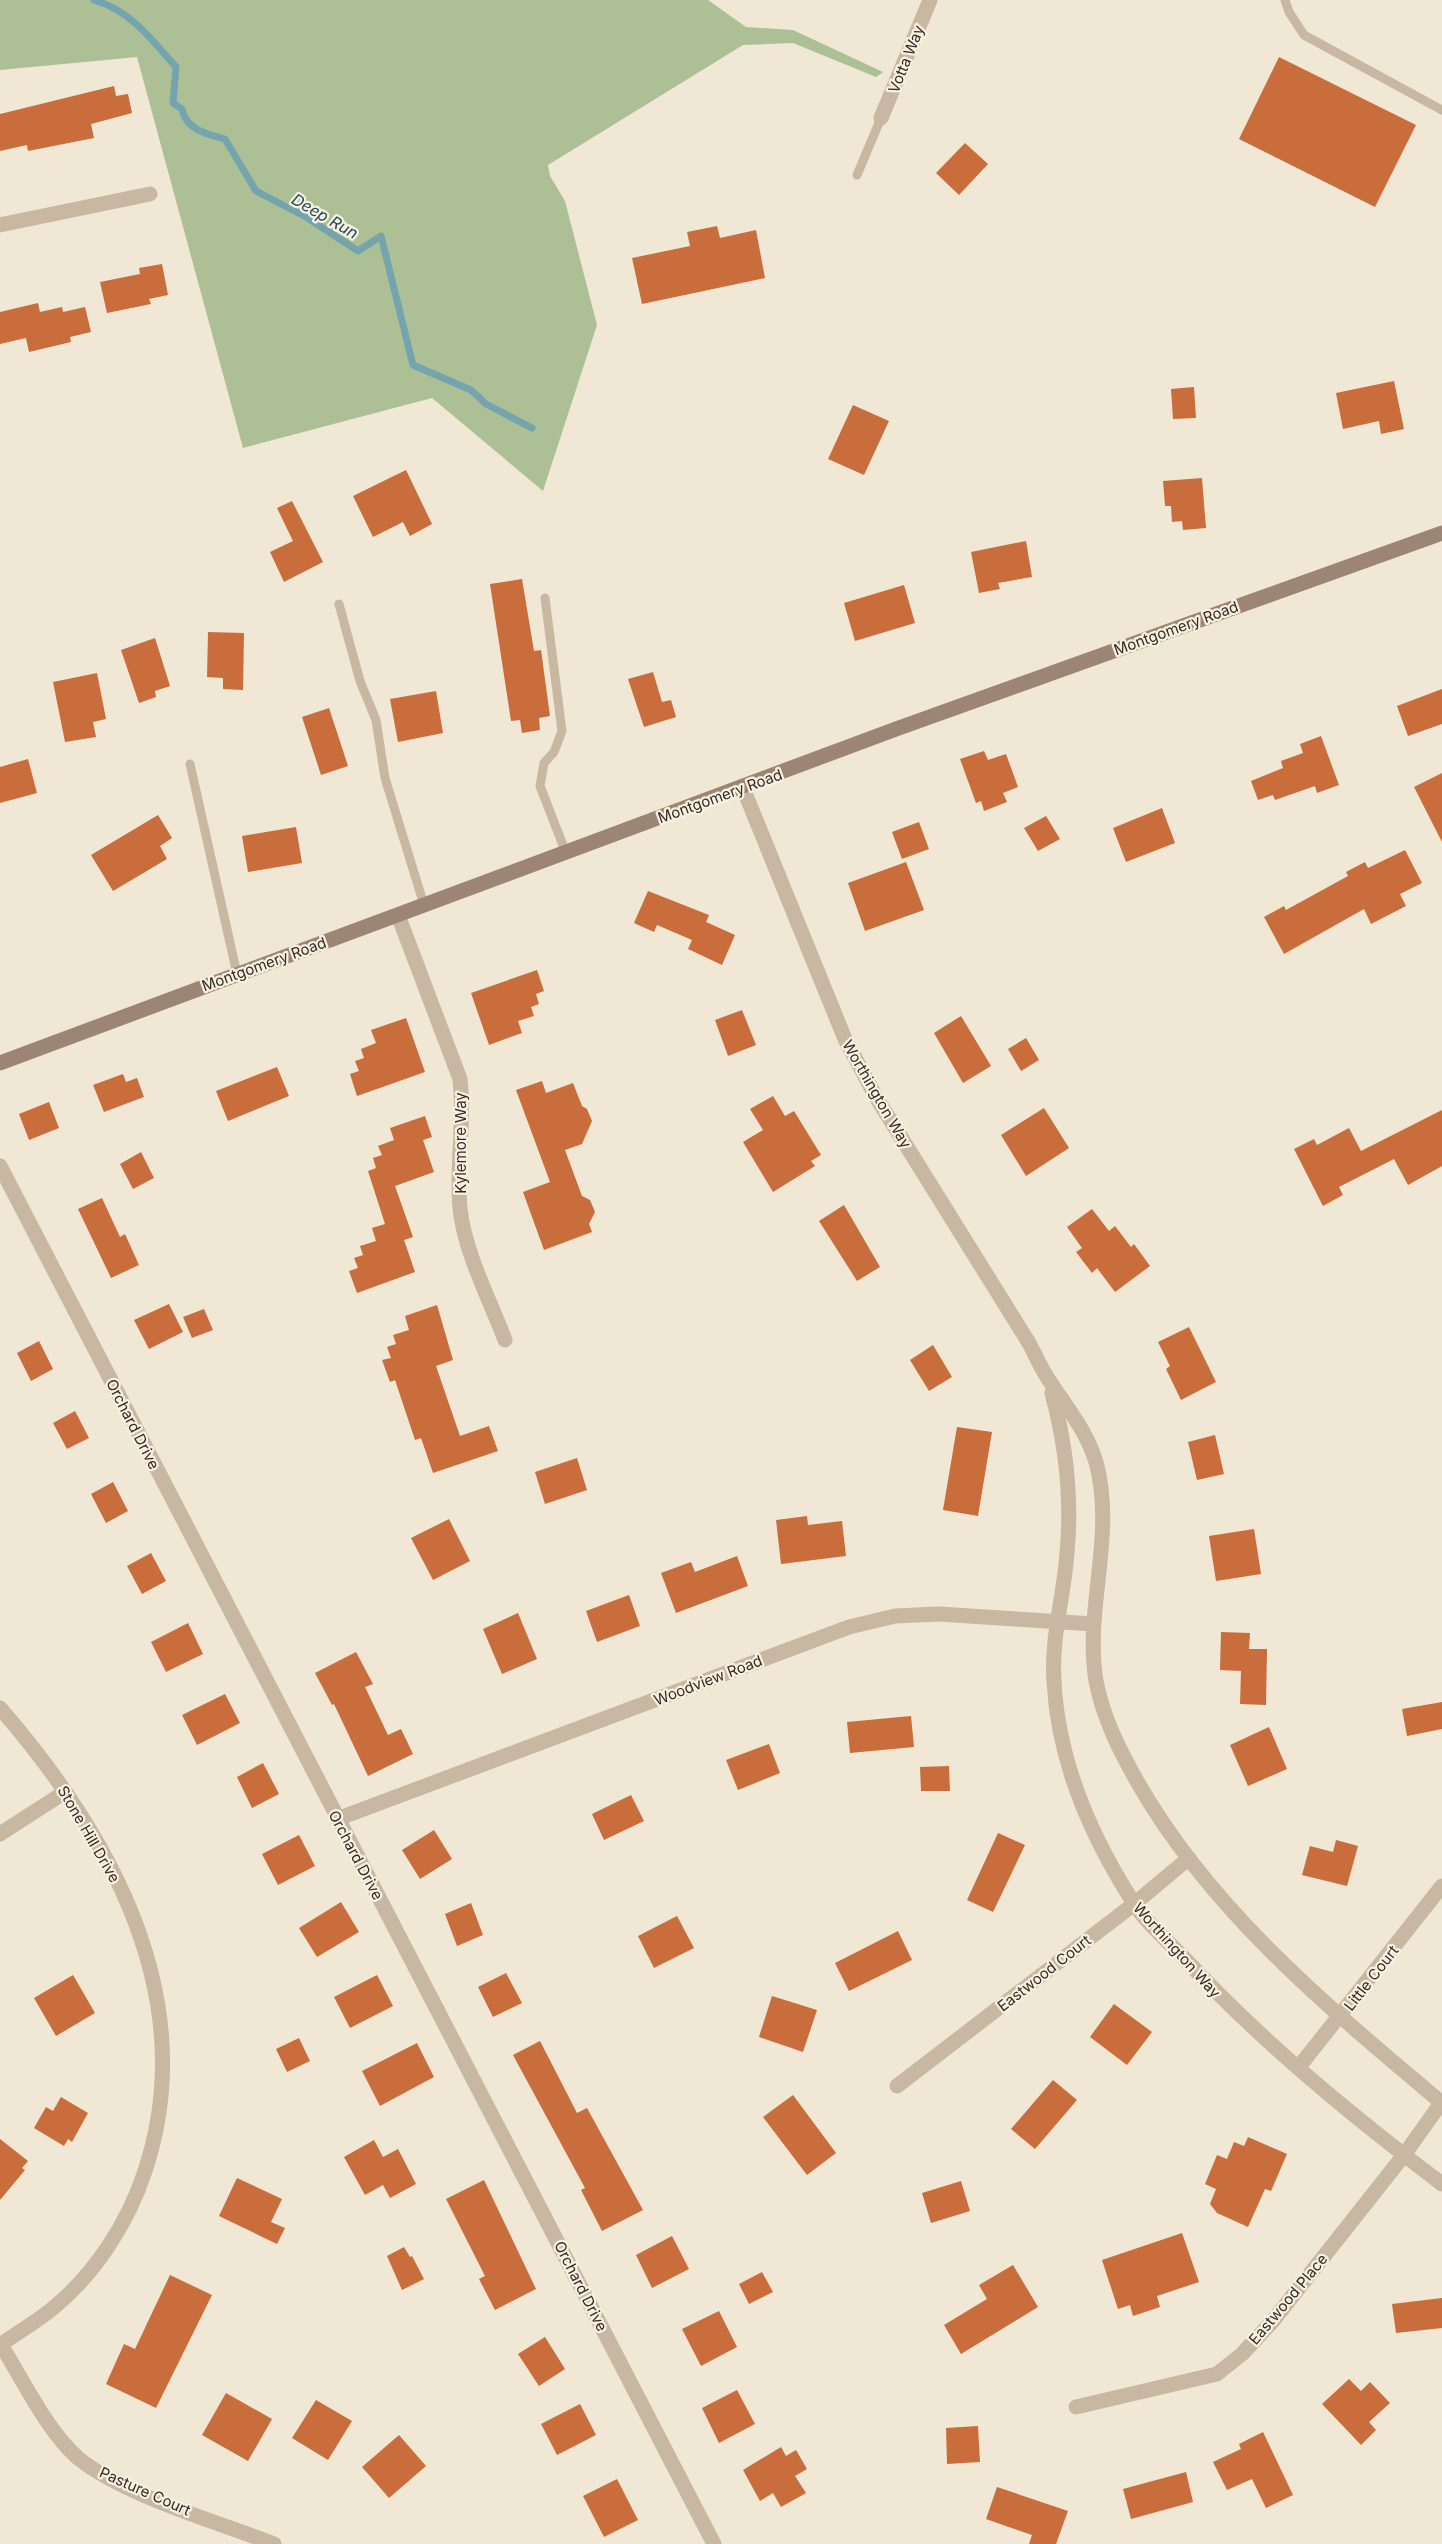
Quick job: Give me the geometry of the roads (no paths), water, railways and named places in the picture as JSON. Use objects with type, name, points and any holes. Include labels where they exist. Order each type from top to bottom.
[{"type":"main road","name":"Montgomery Road","points":[[0,1063],[905,726],[1442,533]]},
{"type":"street","name":"Votta Way","points":[[881,118],[930,0]]},
{"type":"street","points":[[0,225],[150,194]]},
{"type":"street","name":"Worthington Way","points":[[743,788],[845,1039],[876,1097],[1029,1343],[1049,1381],[1083,1430],[1096,1463],[1102,1498],[1102,1552],[1094,1624],[1096,1681],[1107,1719],[1121,1753],[1152,1807],[1189,1858],[1276,1958],[1442,2103]]},
{"type":"street","name":"Kylemore Way","points":[[398,915],[460,1079],[463,1107],[458,1187],[460,1212],[466,1238],[505,1340]]},
{"type":"street","name":"Orchard Drive","points":[[0,1166],[714,2544]]},
{"type":"street","name":"Worthington Way","points":[[1049,1381],[1064,1434],[1066,1462],[1067,1553],[1056,1622],[1053,1678],[1058,1731],[1070,1776],[1090,1826],[1134,1904],[1223,2002],[1298,2068],[1442,2184]]},
{"type":"street","name":"Woodview Road","points":[[337,1819],[849,1628],[895,1616],[939,1614],[1094,1624]]},
{"type":"street","name":"Stone Hill Drive","points":[[0,1708],[32,1745],[65,1792],[106,1858],[136,1922],[154,1979],[163,2033],[163,2094],[153,2146],[136,2198],[112,2242],[53,2308],[0,2345]]},
{"type":"street","points":[[0,1834],[65,1792]]},
{"type":"street","name":"Eastwood Court","points":[[897,2086],[1134,1904],[1189,1858]]},
{"type":"street","name":"Little Court","points":[[1298,2068],[1341,2017],[1442,1886]]},
{"type":"street","name":"Eastwood Place","points":[[1076,2407],[1217,2373],[1242,2354],[1272,2322],[1404,2155],[1442,2103]]},
{"type":"street","name":"Pasture Court","points":[[0,2345],[54,2429],[77,2457],[104,2477],[274,2544]]},
{"type":"lane","points":[[1286,0],[1289,12],[1304,35],[1442,110]]},
{"type":"lane","points":[[857,175],[881,118]]},
{"type":"lane","points":[[545,598],[562,731],[554,752],[544,763],[540,786],[566,853]]},
{"type":"lane","points":[[339,604],[360,681],[376,720],[385,778],[424,905]]},
{"type":"lane","points":[[190,764],[237,974]]},
{"type":"waterway","name":"Deep Run","points":[[94,0],[119,11],[140,27],[176,67],[173,103],[182,109],[188,122],[198,130],[225,139],[256,191],[306,217],[358,251],[381,236],[413,365],[471,390],[486,404],[532,428]]}]
